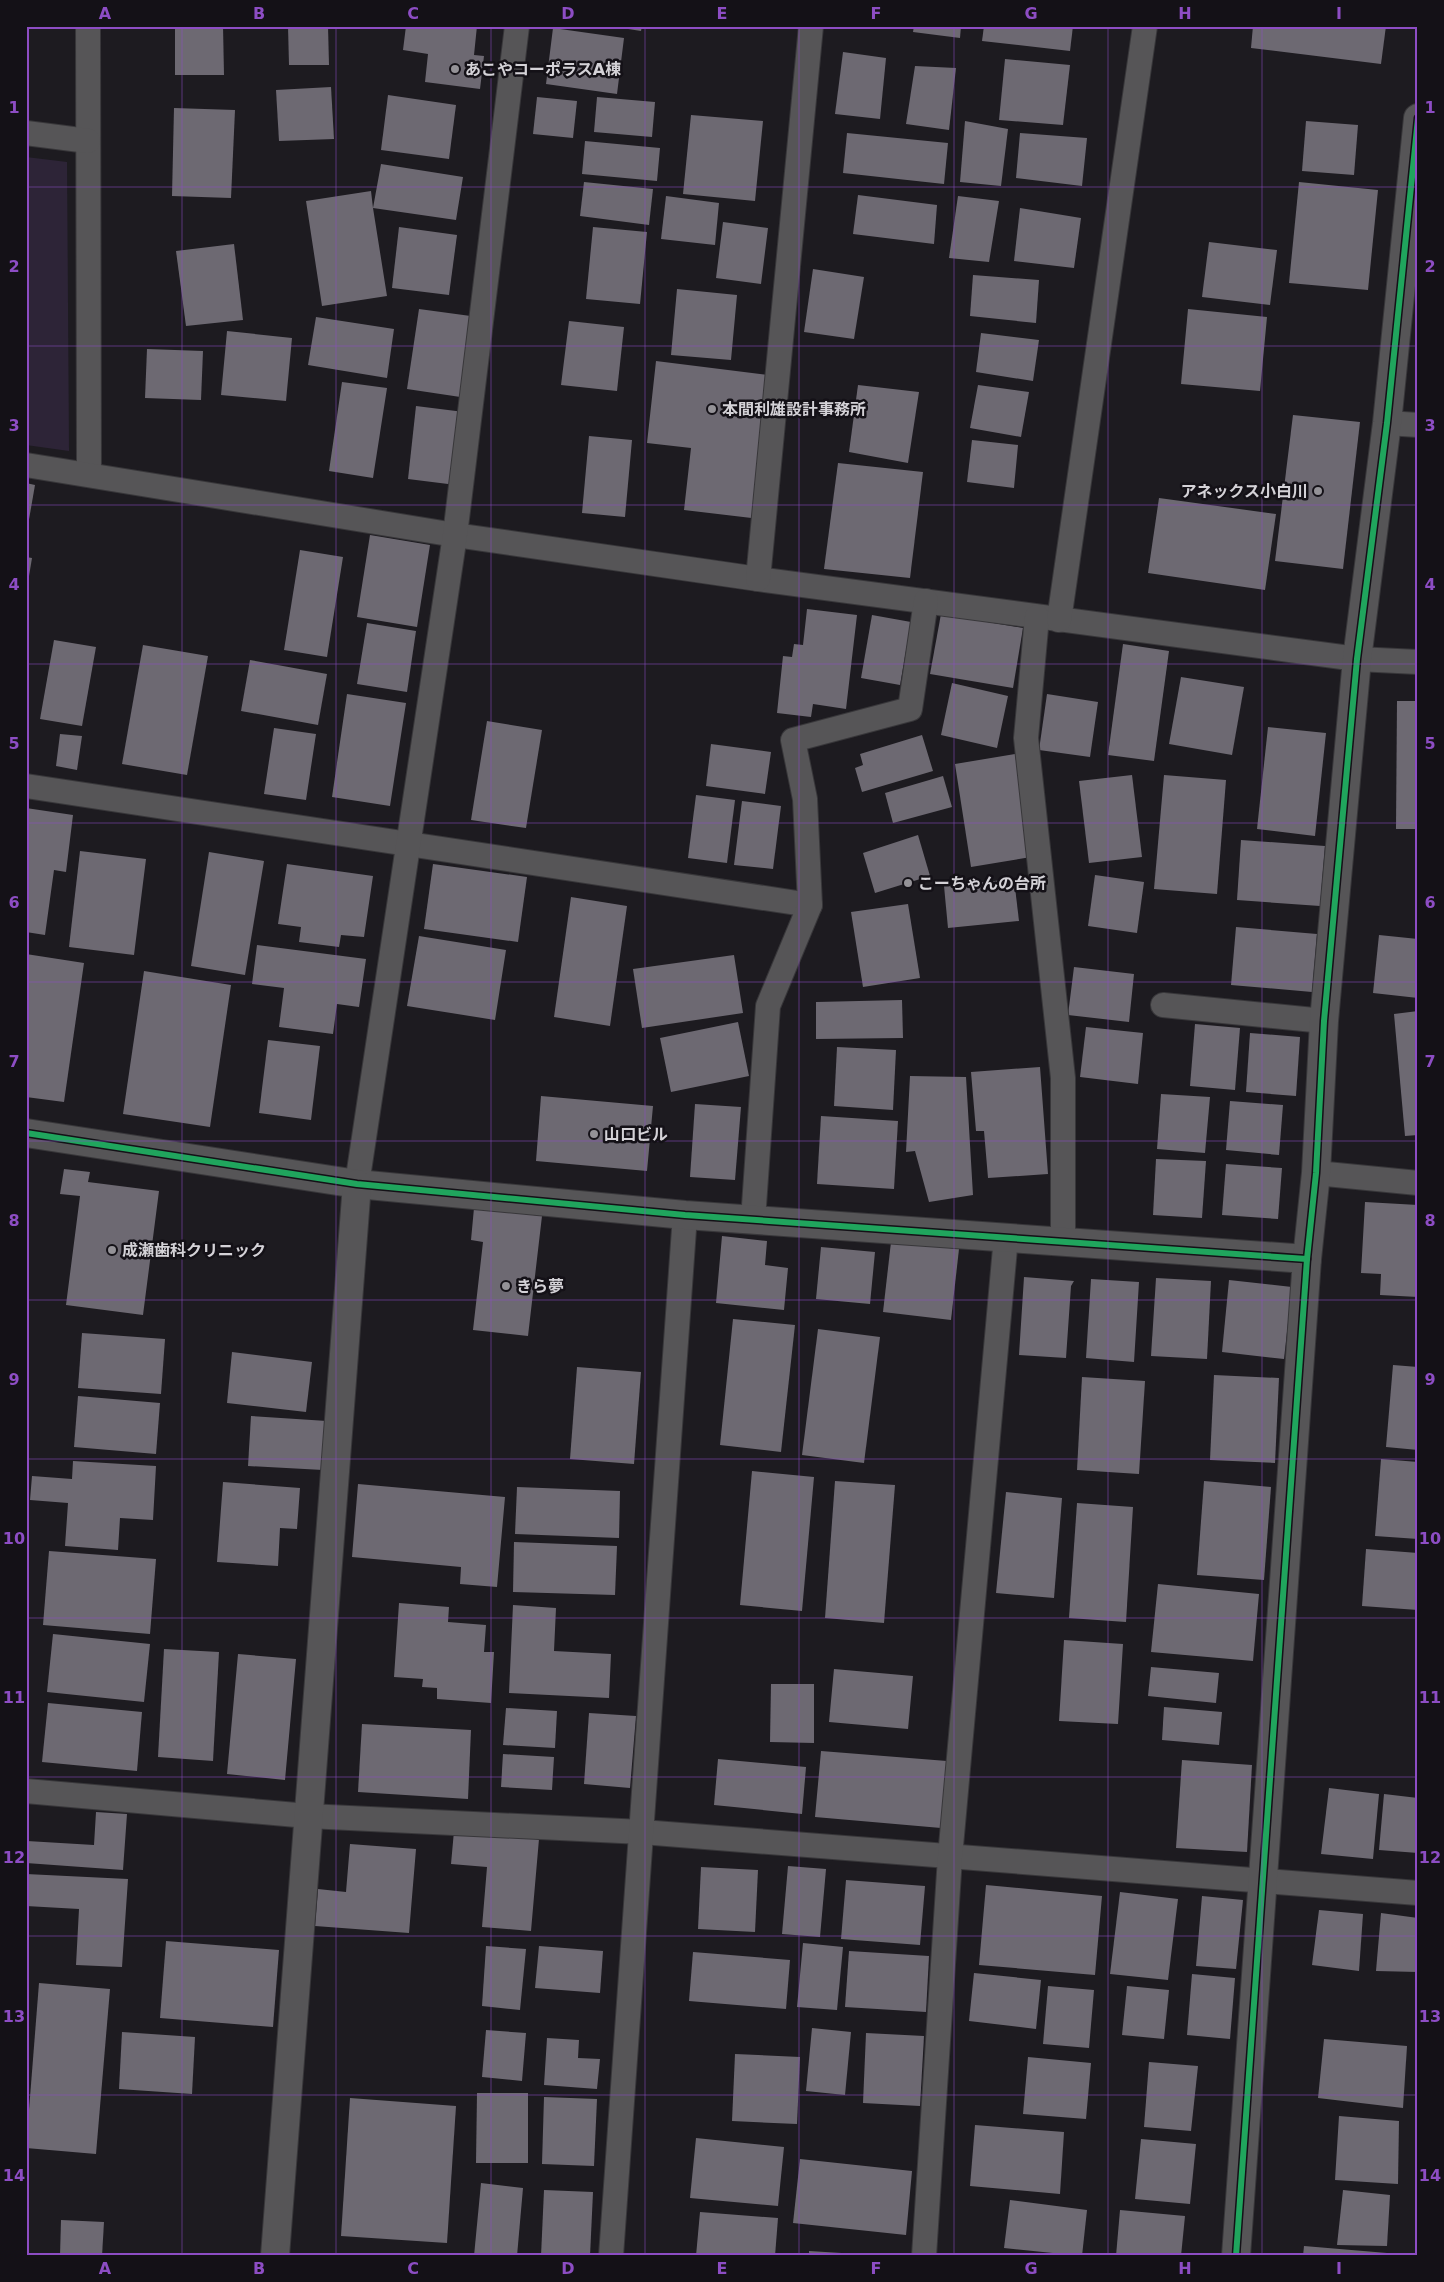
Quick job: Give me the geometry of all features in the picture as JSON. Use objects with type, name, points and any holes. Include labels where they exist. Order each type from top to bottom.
[{"type":"street","points":[[1236,2256],[1307,1259],[1316,1173],[1324,1021],[1357,659],[1387,423],[1418,118]]},
{"type":"street","points":[[27,1133],[357,1184],[685,1215],[1307,1259]]},
{"type":"street","points":[[274,2256],[357,1184]]},
{"type":"lane","points":[[88,26],[89,474]]},
{"type":"lane","points":[[357,1184],[455,535],[517,26]]},
{"type":"lane","points":[[758,579],[811,26]]},
{"type":"lane","points":[[1062,1242],[1063,1078],[1026,738],[1048,618],[1144,26]]},
{"type":"lane","points":[[26,132],[88,141]]},
{"type":"lane","points":[[1387,423],[1418,425]]},
{"type":"lane","points":[[26,465],[455,535],[758,579],[1357,659],[1418,662]]},
{"type":"lane","points":[[754,1220],[768,1006],[810,905],[805,799],[793,740],[910,709],[926,601]]},
{"type":"lane","points":[[26,786],[810,905]]},
{"type":"lane","points":[[1163,1005],[1324,1021]]},
{"type":"lane","points":[[26,1141],[27,1133]]},
{"type":"lane","points":[[1316,1173],[1418,1182]]},
{"type":"lane","points":[[611,2256],[685,1215]]},
{"type":"lane","points":[[924,2256],[950,1857],[1006,1238]]},
{"type":"lane","points":[[26,1792],[308,1816],[642,1832],[1418,1893]]},
{"type":"shaded area","points":[[26,157],[67,162],[69,451],[26,445]]},
{"type":"building","points":[[175,26],[223,26],[224,75],[175,75]]},
{"type":"building","points":[[288,26],[328,26],[329,65],[289,65]]},
{"type":"building","name":"あこやコーポラスA棟","points":[[406,26],[477,26],[474,55],[484,56],[480,89],[425,82],[428,54],[403,50]]},
{"type":"building","points":[[609,26],[642,26],[641,31]]},
{"type":"building","points":[[914,26],[961,26],[960,38],[913,32]]},
{"type":"building","points":[[984,26],[1073,26],[1070,51],[982,41]]},
{"type":"building","points":[[1253,26],[1386,26],[1381,64],[1251,48]]},
{"type":"building","points":[[553,28],[624,38],[617,94],[546,84]]},
{"type":"building","points":[[843,52],[886,58],[880,119],[835,114]]},
{"type":"building","points":[[1005,59],[1070,65],[1063,125],[999,120]]},
{"type":"building","points":[[915,66],[956,68],[949,130],[906,124]]},
{"type":"building","points":[[331,87],[334,139],[279,141],[276,90]]},
{"type":"building","points":[[388,95],[456,105],[449,159],[381,150]]},
{"type":"building","points":[[537,97],[577,101],[573,138],[533,134]]},
{"type":"building","points":[[597,97],[655,102],[652,137],[594,132]]},
{"type":"building","points":[[174,108],[235,110],[231,198],[172,196]]},
{"type":"building","points":[[691,115],[763,121],[755,201],[683,194]]},
{"type":"building","points":[[965,121],[1008,129],[1001,186],[960,182]]},
{"type":"building","points":[[1306,121],[1358,125],[1354,175],[1302,171]]},
{"type":"building","points":[[847,133],[948,143],[944,184],[843,173]]},
{"type":"building","points":[[1020,133],[1087,138],[1082,186],[1016,178]]},
{"type":"building","points":[[585,141],[660,148],[657,181],[582,174]]},
{"type":"building","points":[[381,164],[463,177],[456,220],[373,208]]},
{"type":"building","points":[[584,182],[653,189],[649,225],[580,216]]},
{"type":"building","points":[[1299,182],[1378,190],[1368,290],[1289,283]]},
{"type":"building","points":[[371,191],[387,296],[322,306],[306,201]]},
{"type":"building","points":[[858,195],[937,205],[934,244],[853,234]]},
{"type":"building","points":[[666,196],[719,203],[715,245],[661,239]]},
{"type":"building","points":[[958,196],[999,201],[989,262],[949,258]]},
{"type":"building","points":[[1020,208],[1081,218],[1074,268],[1014,261]]},
{"type":"building","points":[[723,222],[768,228],[761,284],[716,278]]},
{"type":"building","points":[[399,227],[457,235],[449,295],[392,288]]},
{"type":"building","points":[[593,227],[647,232],[640,304],[586,299]]},
{"type":"building","points":[[1209,242],[1277,250],[1270,305],[1202,297]]},
{"type":"building","points":[[234,244],[243,320],[186,326],[176,251]]},
{"type":"building","points":[[813,269],[864,277],[854,339],[804,332]]},
{"type":"building","points":[[973,275],[1039,280],[1036,323],[970,316]]},
{"type":"building","points":[[677,289],[737,295],[731,360],[671,355]]},
{"type":"building","points":[[419,309],[478,317],[467,398],[407,389]]},
{"type":"building","points":[[1188,309],[1267,317],[1260,391],[1181,384]]},
{"type":"building","points":[[316,317],[394,329],[387,378],[308,365]]},
{"type":"building","points":[[569,321],[624,327],[617,391],[561,385]]},
{"type":"building","points":[[227,331],[292,338],[286,401],[221,395]]},
{"type":"building","points":[[981,333],[1039,340],[1033,381],[976,372]]},
{"type":"building","points":[[147,349],[203,351],[201,400],[145,398]]},
{"type":"building","name":"本間利雄設計事務所","points":[[656,361],[777,376],[760,519],[684,510],[691,448],[647,443]]},
{"type":"building","points":[[342,382],[387,388],[373,478],[329,471]]},
{"type":"building","points":[[858,385],[919,392],[908,463],[849,452]]},
{"type":"building","points":[[978,385],[1029,392],[1021,437],[970,428]]},
{"type":"building","points":[[416,406],[464,412],[456,485],[408,479]]},
{"type":"building","name":"アネックス小白川","points":[[1293,415],[1360,422],[1343,569],[1275,561]]},
{"type":"building","points":[[589,436],[632,440],[625,517],[582,513]]},
{"type":"building","points":[[972,440],[1018,445],[1014,488],[967,482]]},
{"type":"building","points":[[838,463],[923,472],[910,578],[824,569]]},
{"type":"building","points":[[26,483],[35,485],[27,531],[26,531]]},
{"type":"building","points":[[1159,498],[1276,514],[1265,590],[1148,573]]},
{"type":"building","points":[[370,535],[430,545],[417,627],[357,617]]},
{"type":"building","points":[[300,550],[343,557],[327,657],[284,650]]},
{"type":"building","points":[[26,557],[32,558],[27,588],[26,588]]},
{"type":"building","points":[[807,609],[857,615],[846,709],[813,704],[811,717],[777,713],[783,656],[792,657],[794,644],[803,645]]},
{"type":"building","points":[[941,614],[1023,628],[1013,688],[930,674]]},
{"type":"building","points":[[872,615],[911,622],[900,685],[861,678]]},
{"type":"building","points":[[367,623],[416,631],[407,692],[357,684]]},
{"type":"building","points":[[54,640],[96,647],[82,726],[40,719]]},
{"type":"building","points":[[1123,644],[1169,651],[1154,761],[1108,755]]},
{"type":"building","points":[[143,645],[208,656],[187,775],[122,764]]},
{"type":"building","points":[[250,660],[327,674],[318,725],[241,711]]},
{"type":"building","points":[[1181,677],[1244,687],[1232,755],[1169,744]]},
{"type":"building","points":[[952,683],[1008,696],[997,748],[941,735]]},
{"type":"building","points":[[347,694],[406,703],[390,806],[332,797]]},
{"type":"building","points":[[1047,694],[1098,702],[1090,757],[1039,750]]},
{"type":"building","points":[[1397,701],[1418,701],[1418,829],[1396,829]]},
{"type":"building","points":[[487,721],[542,730],[526,828],[471,820]]},
{"type":"building","points":[[1268,727],[1326,733],[1315,836],[1257,829]]},
{"type":"building","points":[[274,728],[316,734],[306,800],[264,794]]},
{"type":"building","points":[[60,734],[82,736],[77,770],[56,766]]},
{"type":"building","points":[[922,735],[933,771],[862,792],[855,768],[863,765],[860,754]]},
{"type":"building","points":[[711,744],[771,752],[765,794],[706,786]]},
{"type":"building","points":[[1015,754],[1031,857],[971,867],[955,764]]},
{"type":"building","points":[[1132,775],[1142,857],[1089,863],[1079,781]]},
{"type":"building","points":[[1164,775],[1226,780],[1217,894],[1154,889]]},
{"type":"building","points":[[943,776],[952,807],[893,823],[885,793]]},
{"type":"building","points":[[696,795],[735,800],[727,863],[688,858]]},
{"type":"building","points":[[742,801],[781,806],[773,869],[734,865]]},
{"type":"building","points":[[26,808],[73,815],[66,872],[54,870],[45,935],[26,932]]},
{"type":"building","points":[[918,835],[930,876],[875,893],[863,853]]},
{"type":"building","points":[[1241,840],[1325,846],[1320,906],[1237,900]]},
{"type":"building","points":[[80,851],[146,859],[134,955],[69,947]]},
{"type":"building","points":[[209,852],[264,861],[245,975],[191,966]]},
{"type":"building","points":[[287,864],[373,876],[364,937],[341,935],[339,947],[299,942],[301,927],[278,924]]},
{"type":"building","points":[[433,864],[527,877],[518,942],[424,929]]},
{"type":"building","points":[[1095,875],[1144,882],[1137,933],[1088,926]]},
{"type":"building","points":[[1014,879],[1019,921],[948,928],[944,886]]},
{"type":"building","points":[[571,897],[627,906],[610,1026],[554,1017]]},
{"type":"building","points":[[908,904],[920,978],[863,987],[851,912]]},
{"type":"building","points":[[1236,927],[1317,934],[1312,992],[1231,985]]},
{"type":"building","points":[[1379,935],[1418,939],[1418,998],[1373,993]]},
{"type":"building","points":[[419,936],[506,950],[495,1020],[407,1006]]},
{"type":"building","points":[[257,945],[366,959],[359,1007],[337,1004],[333,1034],[279,1027],[284,988],[252,984]]},
{"type":"building","points":[[26,954],[84,963],[64,1102],[26,1097]]},
{"type":"building","points":[[734,955],[743,1013],[642,1028],[633,969]]},
{"type":"building","points":[[1074,967],[1134,974],[1129,1022],[1068,1015]]},
{"type":"building","points":[[144,971],[231,985],[210,1127],[123,1114]]},
{"type":"building","points":[[902,1000],[903,1038],[816,1039],[816,1002]]},
{"type":"building","points":[[1418,1011],[1418,1135],[1405,1136],[1394,1014]]},
{"type":"building","points":[[738,1022],[749,1076],[671,1092],[660,1038]]},
{"type":"building","points":[[1195,1024],[1240,1028],[1235,1090],[1190,1086]]},
{"type":"building","points":[[1086,1027],[1143,1033],[1138,1084],[1080,1077]]},
{"type":"building","points":[[1250,1033],[1300,1037],[1296,1096],[1246,1092]]},
{"type":"building","points":[[268,1040],[320,1046],[311,1120],[259,1113]]},
{"type":"building","points":[[837,1047],[896,1050],[893,1110],[834,1106]]},
{"type":"building","points":[[1040,1067],[1048,1174],[988,1178],[984,1131],[976,1131],[971,1072]]},
{"type":"building","points":[[910,1076],[966,1077],[973,1195],[929,1202],[915,1151],[906,1152]]},
{"type":"building","points":[[1161,1094],[1210,1097],[1205,1153],[1157,1149]]},
{"type":"building","name":"山口ビル","points":[[541,1096],[653,1106],[647,1171],[536,1161]]},
{"type":"building","points":[[1230,1101],[1283,1105],[1279,1155],[1226,1150]]},
{"type":"building","points":[[695,1104],[741,1107],[735,1180],[690,1177]]},
{"type":"building","points":[[821,1116],[898,1121],[894,1189],[817,1184]]},
{"type":"building","points":[[1156,1159],[1206,1161],[1202,1218],[1153,1215]]},
{"type":"building","points":[[1226,1164],[1282,1168],[1278,1219],[1222,1215]]},
{"type":"building","name":"成瀬歯科クリニック","points":[[64,1169],[90,1172],[88,1182],[159,1191],[143,1315],[66,1305],[80,1196],[60,1194]]},
{"type":"building","points":[[1365,1202],[1418,1205],[1418,1297],[1380,1295],[1381,1274],[1361,1273]]},
{"type":"building","name":"きら夢","points":[[474,1208],[542,1216],[528,1336],[473,1330],[483,1242],[471,1240]]},
{"type":"building","points":[[722,1236],[767,1241],[765,1265],[788,1268],[784,1310],[716,1303]]},
{"type":"building","points":[[891,1242],[959,1249],[951,1320],[883,1312]]},
{"type":"building","points":[[821,1247],[875,1252],[870,1304],[816,1299]]},
{"type":"building","points":[[1024,1277],[1074,1281],[1071,1286],[1066,1358],[1019,1355]]},
{"type":"building","points":[[1156,1278],[1211,1281],[1207,1359],[1151,1356]]},
{"type":"building","points":[[1091,1279],[1139,1282],[1134,1362],[1086,1358]]},
{"type":"building","points":[[1229,1280],[1292,1287],[1284,1359],[1222,1352]]},
{"type":"building","points":[[733,1319],[795,1325],[781,1452],[720,1445]]},
{"type":"building","points":[[818,1329],[880,1337],[864,1463],[802,1455]]},
{"type":"building","points":[[82,1333],[165,1339],[161,1394],[78,1388]]},
{"type":"building","points":[[232,1352],[312,1362],[306,1412],[227,1403]]},
{"type":"building","points":[[1393,1365],[1418,1367],[1418,1450],[1386,1447]]},
{"type":"building","points":[[577,1367],[641,1372],[634,1464],[570,1459]]},
{"type":"building","points":[[1214,1375],[1279,1378],[1275,1463],[1210,1460]]},
{"type":"building","points":[[1082,1377],[1145,1381],[1139,1474],[1077,1470]]},
{"type":"building","points":[[78,1396],[160,1403],[156,1454],[74,1447]]},
{"type":"building","points":[[251,1416],[327,1421],[323,1470],[248,1466]]},
{"type":"building","points":[[1381,1459],[1418,1462],[1418,1539],[1375,1536]]},
{"type":"building","points":[[73,1461],[156,1466],[153,1520],[120,1518],[118,1550],[65,1546],[68,1503],[30,1500],[32,1476],[72,1479]]},
{"type":"building","points":[[752,1471],[814,1477],[802,1611],[740,1605]]},
{"type":"building","points":[[835,1481],[895,1485],[884,1623],[825,1618]]},
{"type":"building","points":[[1204,1481],[1271,1487],[1264,1580],[1197,1575]]},
{"type":"building","points":[[223,1482],[300,1488],[297,1529],[280,1528],[278,1566],[217,1562]]},
{"type":"building","points":[[358,1484],[505,1497],[497,1587],[460,1584],[461,1567],[352,1557]]},
{"type":"building","points":[[517,1487],[620,1491],[619,1538],[515,1534]]},
{"type":"building","points":[[1006,1492],[1062,1498],[1054,1598],[996,1593]]},
{"type":"building","points":[[1077,1503],[1133,1507],[1126,1622],[1069,1618]]},
{"type":"building","points":[[514,1542],[617,1546],[615,1595],[513,1592]]},
{"type":"building","points":[[1366,1549],[1418,1553],[1418,1610],[1362,1606]]},
{"type":"building","points":[[49,1551],[156,1559],[150,1634],[43,1625]]},
{"type":"building","points":[[1158,1584],[1259,1594],[1253,1661],[1151,1652]]},
{"type":"building","points":[[399,1603],[449,1607],[448,1622],[486,1625],[484,1652],[494,1652],[491,1703],[437,1699],[437,1688],[422,1687],[423,1679],[394,1677]]},
{"type":"building","points":[[513,1605],[556,1608],[554,1651],[611,1654],[609,1698],[509,1693]]},
{"type":"building","points":[[53,1634],[150,1644],[144,1702],[47,1692]]},
{"type":"building","points":[[1064,1640],[1123,1644],[1118,1724],[1059,1721]]},
{"type":"building","points":[[164,1649],[219,1652],[213,1761],[158,1757]]},
{"type":"building","points":[[238,1654],[296,1659],[285,1780],[227,1774]]},
{"type":"building","points":[[1151,1667],[1219,1673],[1216,1703],[1148,1696]]},
{"type":"building","points":[[834,1669],[913,1676],[908,1729],[829,1722]]},
{"type":"building","points":[[771,1684],[814,1684],[814,1743],[770,1742]]},
{"type":"building","points":[[48,1703],[142,1712],[137,1771],[42,1762]]},
{"type":"building","points":[[1164,1707],[1222,1712],[1219,1745],[1162,1740]]},
{"type":"building","points":[[506,1708],[557,1711],[555,1748],[503,1745]]},
{"type":"building","points":[[589,1713],[636,1716],[630,1788],[584,1784]]},
{"type":"building","points":[[362,1724],[471,1730],[468,1799],[358,1792]]},
{"type":"building","points":[[821,1751],[947,1761],[941,1828],[815,1817]]},
{"type":"building","points":[[503,1754],[554,1757],[552,1790],[501,1787]]},
{"type":"building","points":[[718,1759],[806,1767],[802,1814],[714,1805]]},
{"type":"building","points":[[1182,1760],[1252,1765],[1247,1852],[1176,1848]]},
{"type":"building","points":[[1329,1788],[1379,1794],[1373,1859],[1321,1854]]},
{"type":"building","points":[[1384,1794],[1418,1798],[1418,1853],[1379,1850]]},
{"type":"building","points":[[96,1812],[127,1814],[123,1870],[26,1863],[27,1841],[94,1845]]},
{"type":"building","points":[[454,1831],[539,1839],[531,1931],[482,1927],[487,1867],[451,1864]]},
{"type":"building","points":[[350,1844],[416,1849],[409,1933],[315,1926],[318,1889],[346,1892]]},
{"type":"building","points":[[788,1866],[826,1869],[820,1937],[782,1934]]},
{"type":"building","points":[[701,1867],[758,1870],[755,1932],[698,1929]]},
{"type":"building","points":[[26,1874],[128,1879],[122,1967],[76,1965],[79,1909],[26,1906]]},
{"type":"building","points":[[846,1880],[925,1886],[920,1945],[841,1939]]},
{"type":"building","points":[[986,1885],[1102,1896],[1095,1975],[979,1965]]},
{"type":"building","points":[[1120,1892],[1178,1899],[1168,1980],[1110,1974]]},
{"type":"building","points":[[1202,1896],[1243,1900],[1236,1969],[1196,1966]]},
{"type":"building","points":[[1319,1910],[1363,1914],[1359,1971],[1312,1965]]},
{"type":"building","points":[[1381,1913],[1418,1918],[1418,1972],[1376,1971]]},
{"type":"building","points":[[166,1941],[279,1950],[273,2027],[160,2018]]},
{"type":"building","points":[[803,1943],[843,1947],[837,2010],[797,2007]]},
{"type":"building","points":[[486,1946],[526,1949],[520,2010],[482,2006]]},
{"type":"building","points":[[539,1946],[603,1951],[600,1993],[535,1988]]},
{"type":"building","points":[[849,1951],[929,1956],[926,2012],[845,2007]]},
{"type":"building","points":[[693,1952],[790,1960],[786,2009],[689,2001]]},
{"type":"building","points":[[974,1973],[1041,1980],[1036,2029],[969,2021]]},
{"type":"building","points":[[1192,1974],[1235,1978],[1230,2039],[1187,2035]]},
{"type":"building","points":[[39,1983],[110,1989],[96,2154],[26,2148]]},
{"type":"building","points":[[1048,1986],[1094,1990],[1089,2048],[1043,2044]]},
{"type":"building","points":[[1127,1986],[1169,1990],[1164,2039],[1122,2035]]},
{"type":"building","points":[[812,2028],[851,2032],[845,2095],[806,2091]]},
{"type":"building","points":[[486,2030],[526,2033],[522,2081],[482,2077]]},
{"type":"building","points":[[122,2032],[195,2037],[192,2094],[119,2089]]},
{"type":"building","points":[[866,2033],[924,2036],[920,2106],[863,2103]]},
{"type":"building","points":[[547,2038],[579,2040],[578,2058],[600,2059],[597,2089],[544,2085]]},
{"type":"building","points":[[1324,2039],[1407,2046],[1403,2108],[1318,2098]]},
{"type":"building","points":[[735,2054],[800,2057],[797,2124],[732,2121]]},
{"type":"building","points":[[1028,2057],[1091,2063],[1086,2119],[1023,2114]]},
{"type":"building","points":[[1149,2062],[1198,2066],[1191,2131],[1144,2127]]},
{"type":"building","points":[[477,2093],[528,2093],[528,2163],[476,2163]]},
{"type":"building","points":[[544,2097],[597,2099],[594,2166],[542,2164]]},
{"type":"building","points":[[350,2098],[456,2106],[447,2243],[341,2236]]},
{"type":"building","points":[[1339,2116],[1399,2121],[1398,2184],[1335,2180]]},
{"type":"building","points":[[975,2125],[1064,2132],[1060,2194],[970,2186]]},
{"type":"building","points":[[696,2138],[784,2147],[778,2206],[690,2198]]},
{"type":"building","points":[[1141,2139],[1196,2144],[1190,2204],[1135,2199]]},
{"type":"building","points":[[800,2159],[912,2171],[906,2235],[793,2223]]},
{"type":"building","points":[[481,2183],[523,2188],[517,2256],[474,2256]]},
{"type":"building","points":[[544,2190],[593,2192],[590,2256],[541,2256]]},
{"type":"building","points":[[1343,2190],[1390,2195],[1387,2246],[1337,2245]]},
{"type":"building","points":[[1010,2200],[1087,2210],[1082,2256],[1004,2248]]},
{"type":"building","points":[[1120,2210],[1185,2216],[1181,2256],[1116,2256]]},
{"type":"building","points":[[700,2212],[778,2218],[775,2256],[696,2256]]},
{"type":"building","points":[[61,2220],[104,2222],[102,2256],[60,2256]]},
{"type":"building","points":[[1304,2246],[1387,2253],[1387,2256],[1303,2256]]},
{"type":"building","points":[[809,2251],[858,2254],[858,2256],[809,2256]]},
{"type":"cycle path","points":[[1236,2256],[1307,1259],[1316,1173],[1324,1021],[1357,659],[1387,423],[1418,118]]},
{"type":"cycle path","points":[[26,1133],[357,1184],[685,1215],[1307,1259]]},
{"type":"place","name":"あこやコーポラスA棟","points":[[455,69]]},
{"type":"place","name":"本間利雄設計事務所","points":[[712,409]]},
{"type":"place","name":"アネックス小白川","points":[[1318,491]]},
{"type":"place","name":"こーちゃんの台所","points":[[908,883]]},
{"type":"place","name":"山口ビル","points":[[594,1134]]},
{"type":"place","name":"成瀬歯科クリニック","points":[[112,1250]]},
{"type":"place","name":"きら夢","points":[[506,1286]]}]
